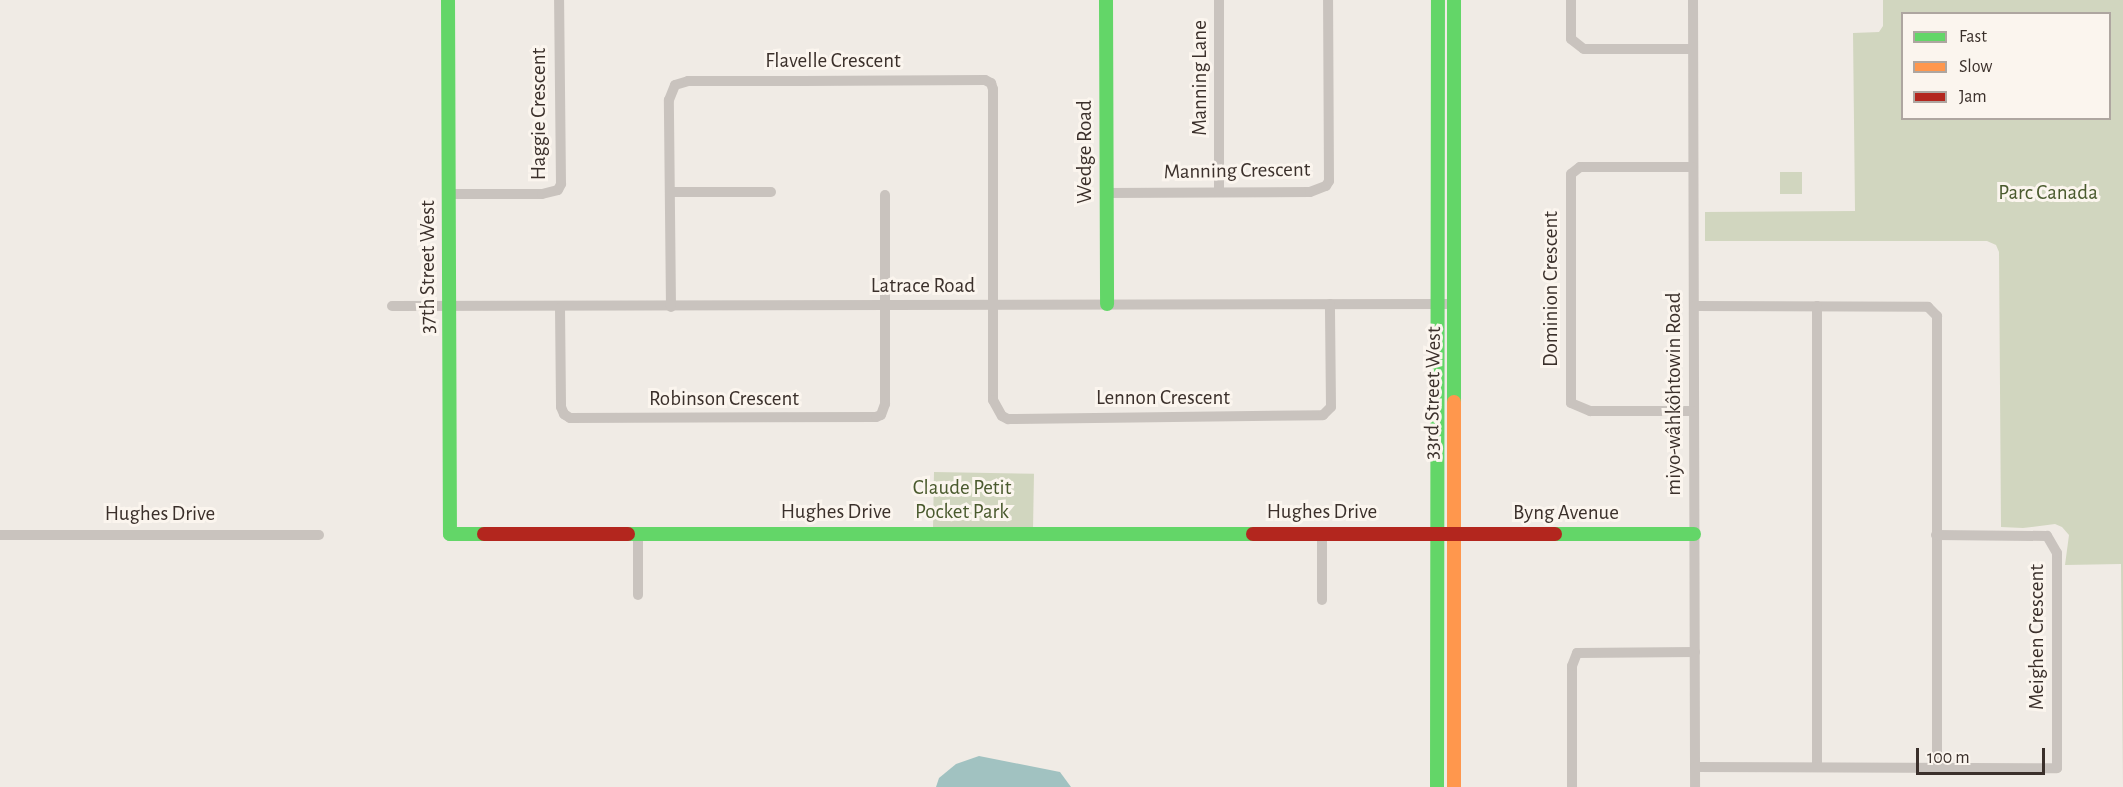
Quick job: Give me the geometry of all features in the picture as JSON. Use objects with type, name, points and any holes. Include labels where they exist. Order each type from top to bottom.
[{"type":"street","name":"37th Street West","points":[[448,0],[450,534]]},
{"type":"street","name":"Haggie Crescent","points":[[449,194],[542,194],[558,190],[561,184],[559,0]]},
{"type":"street","name":"Wedge Road","points":[[1106,0],[1107,304]]},
{"type":"street","name":"Manning Lane","points":[[1219,0],[1219,192]]},
{"type":"street","name":"Manning Crescent","points":[[1106,193],[1310,192],[1326,186],[1329,181],[1328,0]]},
{"type":"street","name":"33rd Street West","points":[[1438,0],[1438,304],[1454,787]]},
{"type":"street","name":"33rd Street West","points":[[1437,787],[1455,304],[1454,0]]},
{"type":"street","points":[[1571,0],[1571,39],[1584,50],[1693,49]]},
{"type":"street","name":"miyo-wâhkôhtowin Road","points":[[1693,0],[1695,787]]},
{"type":"street","name":"Flavelle Crescent","points":[[670,307],[669,100],[675,86],[681,82],[985,80],[993,89],[993,305]]},
{"type":"street","name":"Dominion Crescent","points":[[1692,167],[1580,167],[1571,174],[1571,403],[1590,411],[1693,411]]},
{"type":"street","points":[[671,192],[771,192]]},
{"type":"street","points":[[885,195],[885,305]]},
{"type":"street","name":"Lennon Crescent","points":[[993,305],[994,406],[1002,416],[1019,419],[1323,415],[1331,407],[1330,304]]},
{"type":"street","name":"Latrace Road","points":[[392,306],[560,308],[1455,304]]},
{"type":"street","name":"Robinson Crescent","points":[[560,308],[561,407],[564,414],[570,418],[871,418],[881,414],[885,404],[885,305]]},
{"type":"street","points":[[1694,306],[1928,307],[1937,316],[1936,767]]},
{"type":"street","points":[[1817,306],[1817,766]]},
{"type":"street","points":[[638,533],[638,595]]},
{"type":"street","points":[[1322,533],[1322,600]]},
{"type":"street","name":"Hughes Drive","points":[[450,534],[1445,533]]},
{"type":"street","name":"Byng Avenue","points":[[1445,533],[1694,534]]},
{"type":"street","name":"Hughes Drive","points":[[0,535],[319,534]]},
{"type":"street","name":"Meighen Crescent","points":[[1695,766],[2057,768],[2057,553],[2047,536],[1936,535]]},
{"type":"street","points":[[1572,787],[1572,666],[1577,653],[1695,652]]},
{"type":"green space","name":"Parc Canada","points":[[1883,0],[2123,0],[2123,787],[2121,564],[2065,565],[2069,535],[2062,527],[2055,524],[2023,528],[2001,527],[1999,252],[1996,245],[1987,241],[1705,241],[1705,212],[1855,211],[1853,33],[1879,32],[1883,26]]},
{"type":"green space","points":[[1780,172],[1802,172],[1802,194],[1780,194]]},
{"type":"green space","name":"Claude Petit Pocket Park","points":[[934,472],[1034,474],[1033,529],[933,527]]},
{"type":"water","points":[[979,756],[1060,772],[1071,787],[936,787],[939,778],[956,764]]},
{"type":"traffic: fast","points":[[448,0],[450,534],[484,534]]},
{"type":"traffic: fast","points":[[1106,0],[1107,304]]},
{"type":"traffic: fast","points":[[1437,787],[1438,0]]},
{"type":"traffic: fast","points":[[1454,0],[1454,402]]},
{"type":"traffic: fast","points":[[628,534],[1253,534]]},
{"type":"traffic: fast","points":[[1555,534],[1694,534]]},
{"type":"traffic: slow","points":[[1454,402],[1454,787]]},
{"type":"traffic: jam","points":[[484,534],[628,534]]},
{"type":"traffic: jam","points":[[1253,534],[1555,534]]}]
